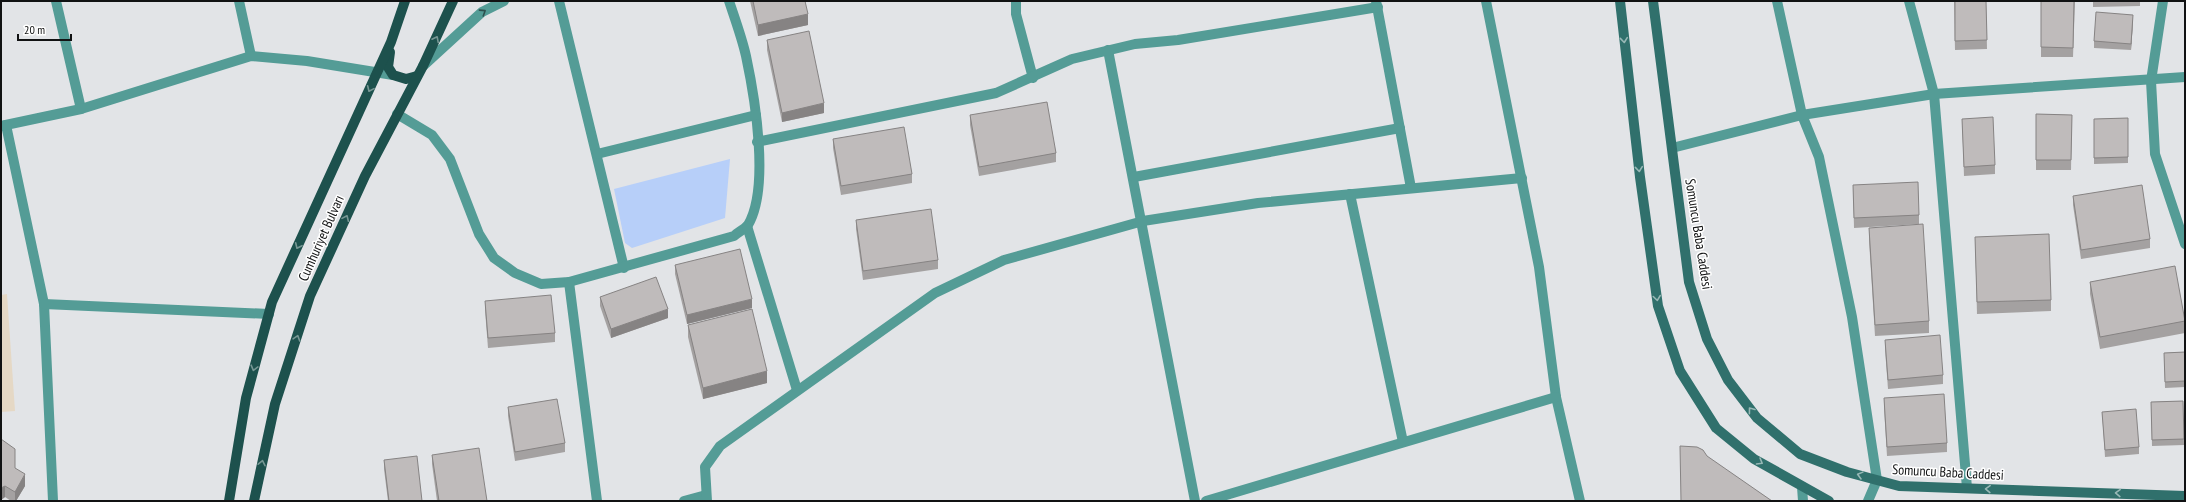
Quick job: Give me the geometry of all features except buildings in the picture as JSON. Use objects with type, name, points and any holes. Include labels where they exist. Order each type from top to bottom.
[{"type":"main road","name":"Cumhuriyet Bulvarı","points":[[229,501],[246,398],[272,302],[391,42],[404,1]]},
{"type":"main road","name":"Cumhuriyet Bulvarı","points":[[254,501],[275,404],[310,296],[365,176],[423,66],[453,1]]},
{"type":"main road","points":[[1620,1],[1640,177],[1658,306],[1680,371],[1716,428],[1754,459],[1829,501]]},
{"type":"main road","name":"Somuncu Baba Caddesi","points":[[1653,1],[1689,282],[1707,338],[1728,380],[1757,418],[1800,454],[1847,472],[1899,486],[2185,496]]},
{"type":"main road","points":[[391,42],[388,66],[392,75],[406,79],[417,76]]},
{"type":"street","points":[[56,1],[81,109]]},
{"type":"street","points":[[238,1],[251,56]]},
{"type":"street","points":[[423,66],[482,12],[504,1]]},
{"type":"street","points":[[559,1],[624,268]]},
{"type":"street","points":[[397,114],[432,135],[450,159],[479,234],[494,258],[515,273],[541,284],[568,282],[624,268],[734,236],[747,226],[757,204],[757,142],[756,115],[746,55],[729,1]]},
{"type":"street","points":[[1016,1],[1016,14],[1033,78]]},
{"type":"street","points":[[1486,1],[1539,267],[1556,397],[1580,501]]},
{"type":"street","points":[[1777,1],[1802,115],[1819,157],[1852,317],[1877,480],[1868,501]]},
{"type":"street","points":[[1909,1],[1934,94],[1967,488]]},
{"type":"street","points":[[2164,1],[2151,81],[2155,154],[2185,244]]},
{"type":"street","points":[[757,142],[996,93],[1033,78],[1072,59],[1108,50],[1135,44],[1178,40],[1377,4],[1411,188]]},
{"type":"street","points":[[1108,50],[1143,221],[1195,501]]},
{"type":"street","points":[[53,501],[44,304],[4,126],[81,109],[251,56],[307,61],[392,75]]},
{"type":"street","points":[[1672,148],[1802,115],[1934,94],[2151,81],[2185,77]]},
{"type":"street","points":[[597,154],[756,115]]},
{"type":"street","points":[[1134,177],[1400,128]]},
{"type":"street","points":[[684,501],[707,498],[705,467],[720,446],[935,293],[1004,260],[1143,221],[1258,203],[1522,178]]},
{"type":"street","points":[[1350,194],[1403,442]]},
{"type":"street","points":[[747,226],[798,390]]},
{"type":"street","points":[[568,282],[597,501]]},
{"type":"street","points":[[44,304],[269,314]]},
{"type":"street","points":[[1206,501],[1556,397]]},
{"type":"street","points":[[1802,487],[1803,501]]},
{"type":"shaded area","points":[[730,159],[725,218],[632,248],[625,243],[614,189]]},
{"type":"shaded area","points":[[7,294],[15,411],[1,412],[1,295]]}]
